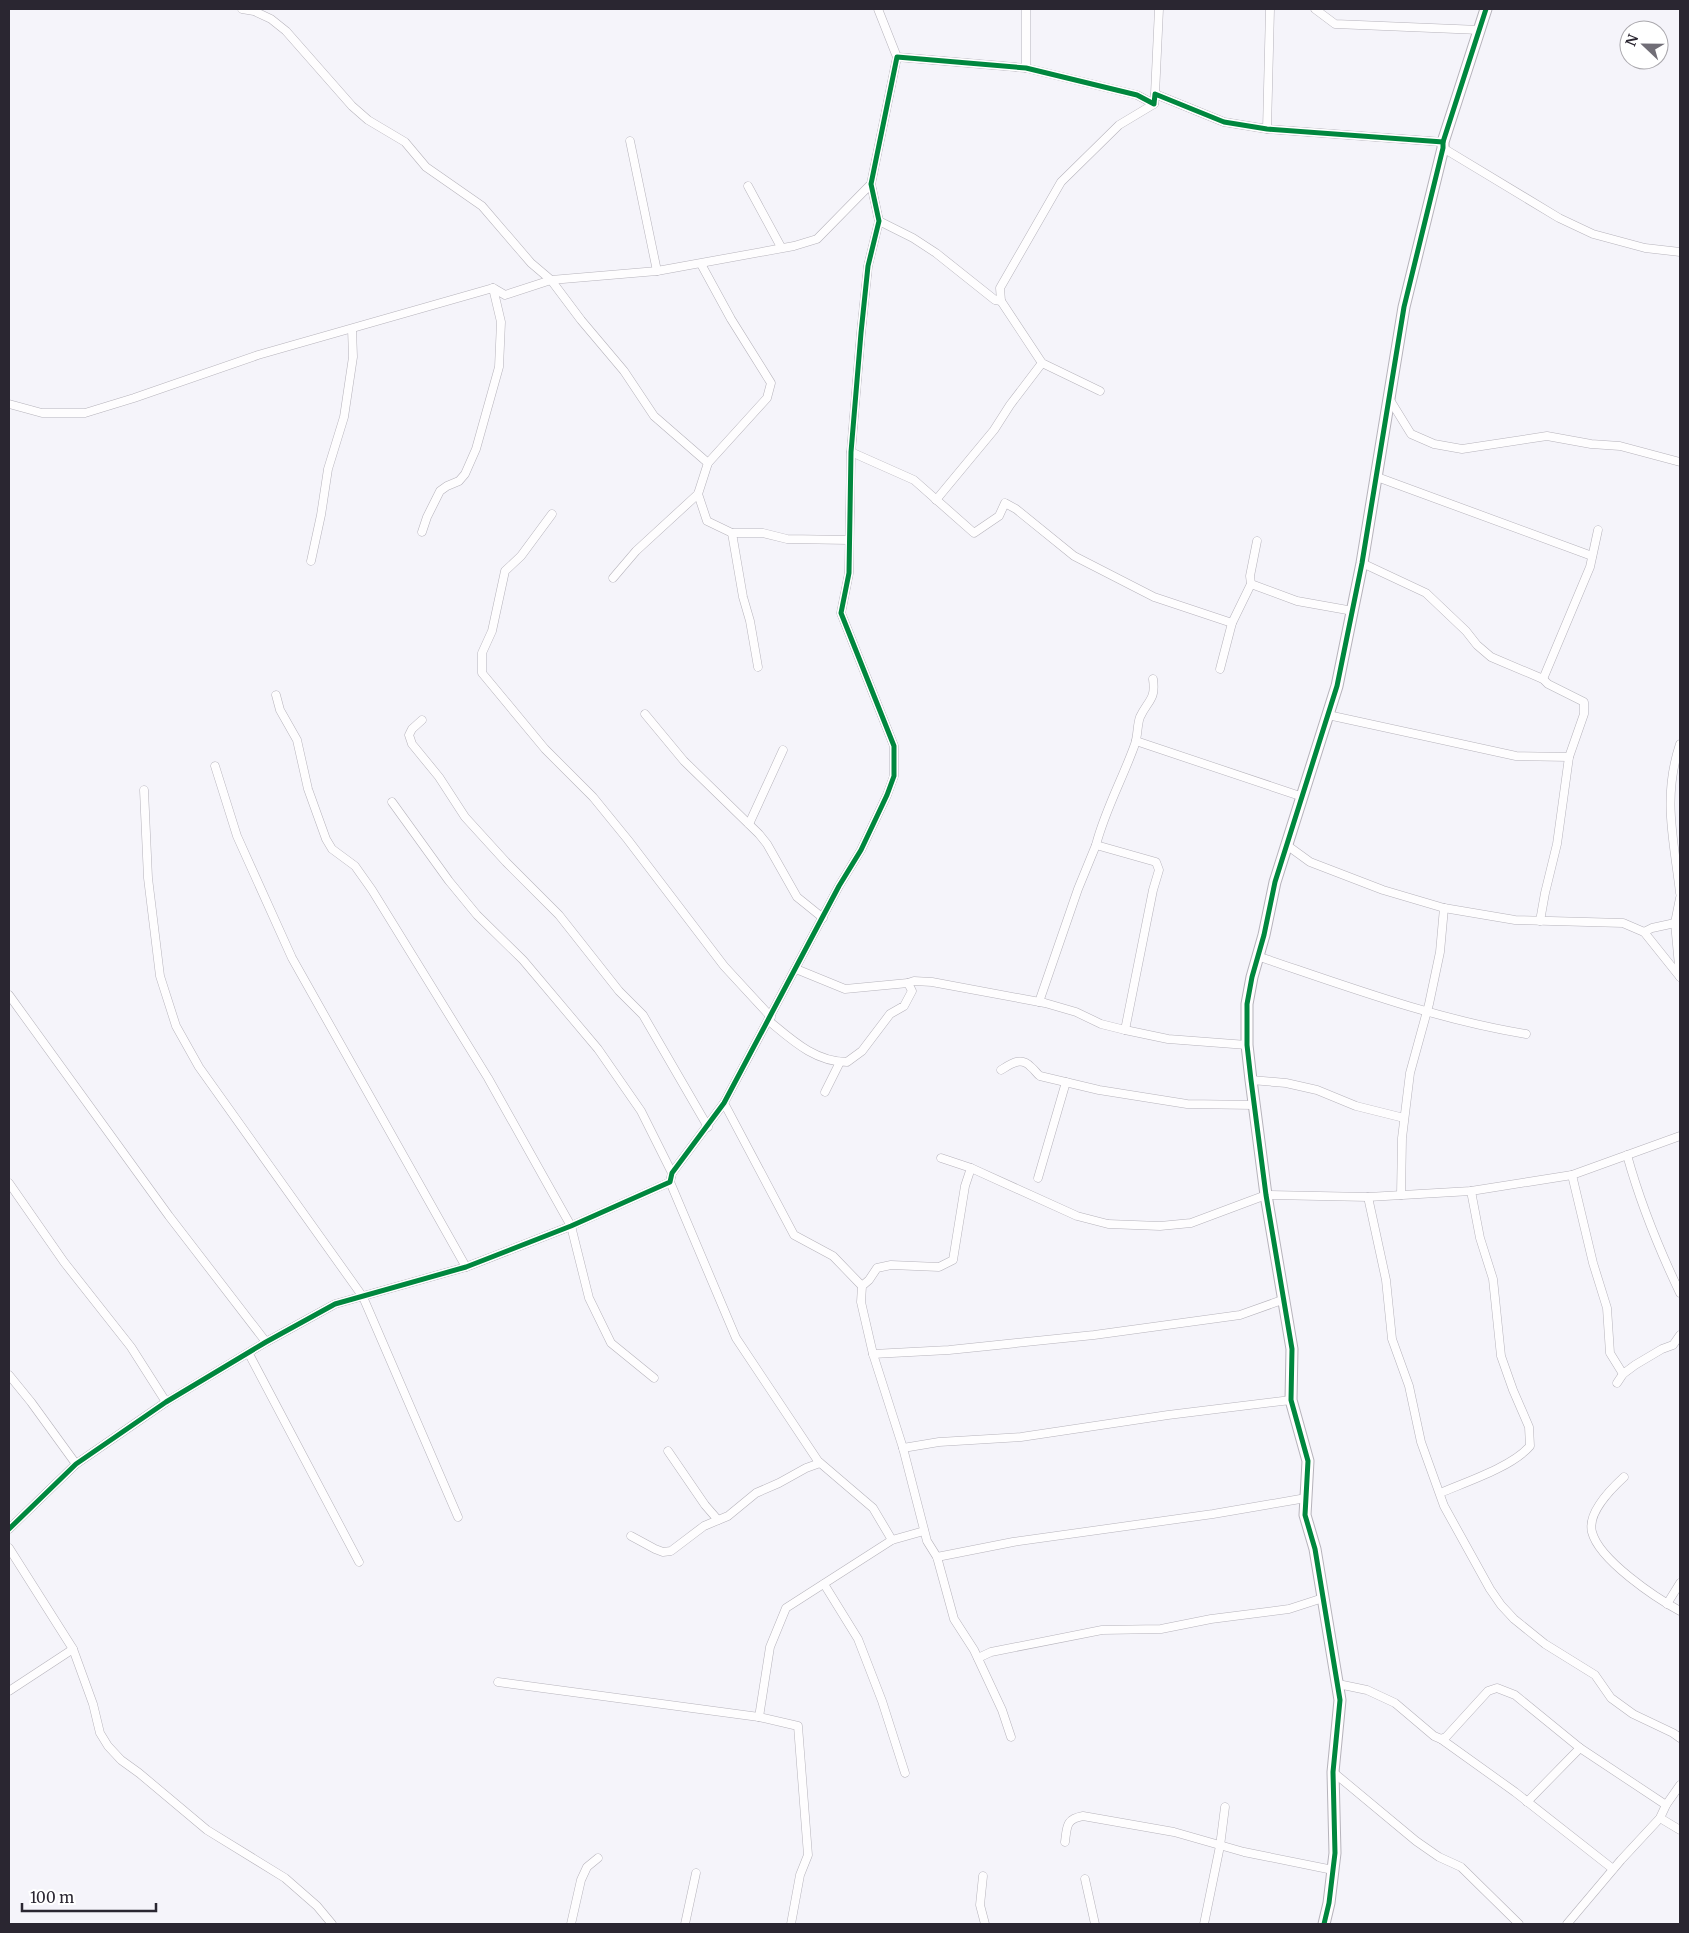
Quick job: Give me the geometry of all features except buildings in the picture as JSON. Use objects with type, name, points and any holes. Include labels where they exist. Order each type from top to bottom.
[{"type":"street","points":[[242,9],[271,19],[286,31],[352,106],[368,120],[405,142],[426,167],[482,206],[531,263],[551,280],[581,320],[624,371],[654,416],[708,463]]},
{"type":"street","points":[[878,9],[897,57],[871,184],[879,221],[868,266],[850,452],[849,573],[841,613],[894,746],[894,776],[861,850],[724,1103],[672,1173],[670,1182],[736,1338],[820,1463],[873,1508],[892,1540]]},
{"type":"street","points":[[1026,9],[1026,68]]},
{"type":"street","points":[[1154,104],[1159,9]]},
{"type":"street","points":[[1267,129],[1270,9]]},
{"type":"street","points":[[1315,9],[1335,24],[1480,30]]},
{"type":"street","points":[[1324,1924],[1329,1903],[1335,1853],[1333,1772],[1340,1700],[1315,1549],[1305,1515],[1308,1461],[1291,1400],[1292,1349],[1266,1194],[1254,1105],[1247,1045],[1247,1004],[1276,882],[1337,686],[1362,563],[1404,307],[1443,145],[1486,9]]},
{"type":"street","points":[[897,57],[1026,68],[1137,96],[1154,104]]},
{"type":"street","points":[[1155,94],[1224,122],[1267,129],[1443,145],[1559,218],[1593,234],[1644,248],[1680,252]]},
{"type":"street","points":[[1100,391],[1042,363],[1001,301],[1000,288],[1061,182],[1120,125],[1154,104]]},
{"type":"street","points":[[630,141],[657,270]]},
{"type":"street","points":[[9,404],[42,413],[85,413],[258,355],[493,288],[505,295],[551,280],[700,264],[818,239],[871,184]]},
{"type":"street","points":[[748,186],[781,247]]},
{"type":"street","points":[[879,221],[921,243],[995,300],[1001,301]]},
{"type":"street","points":[[613,578],[636,550],[698,494],[708,463],[767,398],[771,383],[730,319],[700,264]]},
{"type":"street","points":[[422,532],[430,509],[440,491],[459,481],[465,474],[476,449],[499,366],[501,322],[493,288]]},
{"type":"street","points":[[310,561],[321,515],[328,469],[344,417],[353,356],[352,329]]},
{"type":"street","points":[[936,500],[994,430],[1010,405],[1042,363]]},
{"type":"street","points":[[1390,400],[1411,434],[1434,444],[1462,449],[1547,436],[1591,444],[1620,446],[1680,462]]},
{"type":"street","points":[[850,452],[914,480],[974,533],[999,516],[1005,503],[1016,509],[1074,556],[1154,597],[1232,623]]},
{"type":"street","points":[[1377,477],[1592,556]]},
{"type":"street","points":[[698,494],[707,521],[732,533],[763,533],[787,538],[849,540]]},
{"type":"street","points":[[552,514],[521,556],[505,571],[492,631],[482,653],[482,673],[545,749],[599,804],[724,966],[770,1019],[802,1049],[825,1059],[840,1062],[847,1062],[854,1058],[872,1039],[890,1014],[904,1006],[912,991],[908,983]]},
{"type":"street","points":[[1544,679],[1590,567],[1598,530]]},
{"type":"street","points":[[732,533],[758,667]]},
{"type":"street","points":[[1220,669],[1232,623],[1251,584],[1250,576],[1257,540]]},
{"type":"street","points":[[1362,563],[1426,593],[1466,630],[1477,645],[1491,657],[1544,679],[1548,684],[1584,702],[1584,714],[1569,757],[1558,844],[1545,893],[1540,921]]},
{"type":"street","points":[[1251,584],[1297,601],[1353,612]]},
{"type":"street","points":[[1039,1002],[1103,821],[1136,742],[1139,719],[1153,696],[1153,679]]},
{"type":"street","points":[[276,695],[280,710],[297,740],[308,789],[326,839],[332,849],[355,866],[372,890],[488,1078],[571,1226],[589,1298],[611,1343],[654,1378]]},
{"type":"street","points":[[646,714],[684,761],[767,844],[798,897],[823,918]]},
{"type":"street","points":[[1328,715],[1516,756],[1569,757]]},
{"type":"street","points":[[422,720],[412,730],[410,735],[412,744],[443,782],[465,817],[559,915],[619,991],[643,1015],[708,1127]]},
{"type":"street","points":[[1136,742],[1303,797]]},
{"type":"street","points":[[1680,744],[1670,788],[1670,827],[1678,851],[1680,893]]},
{"type":"street","points":[[749,824],[783,750]]},
{"type":"street","points":[[215,766],[237,836],[292,958],[466,1267]]},
{"type":"street","points":[[144,790],[148,878],[160,976],[176,1026],[199,1066],[363,1298],[458,1518]]},
{"type":"street","points":[[392,802],[449,881],[477,915],[523,960],[598,1049],[641,1111],[672,1173]]},
{"type":"street","points":[[1096,845],[1156,862],[1159,870],[1152,890],[1125,1030]]},
{"type":"street","points":[[1288,846],[1310,862],[1383,890],[1444,908],[1515,920],[1624,923],[1644,932],[1680,977]]},
{"type":"street","points":[[1680,898],[1674,923],[1680,977]]},
{"type":"street","points":[[1401,1195],[1404,1118],[1410,1072],[1427,1013],[1440,952],[1444,908]]},
{"type":"street","points":[[1644,932],[1652,928],[1674,923]]},
{"type":"street","points":[[1257,956],[1427,1013],[1487,1028],[1526,1034]]},
{"type":"street","points":[[796,969],[846,989],[914,981],[932,982],[1039,1002],[1076,1012],[1101,1024],[1168,1039],[1247,1045]]},
{"type":"street","points":[[9,995],[164,1208],[266,1342]]},
{"type":"street","points":[[1001,1070],[1021,1060],[1031,1066],[1034,1072],[1040,1076],[1099,1090],[1187,1104],[1254,1105]]},
{"type":"street","points":[[825,1092],[840,1062]]},
{"type":"street","points":[[1251,1080],[1286,1082],[1317,1090],[1356,1106],[1404,1118]]},
{"type":"street","points":[[1038,1178],[1066,1082]]},
{"type":"street","points":[[724,1103],[794,1235],[832,1256],[862,1286]]},
{"type":"street","points":[[941,1158],[971,1168],[1077,1216],[1108,1224],[1160,1226],[1191,1223],[1266,1194],[1368,1197],[1471,1191],[1572,1175],[1680,1136]]},
{"type":"street","points":[[1627,1155],[1650,1223],[1680,1293]]},
{"type":"street","points":[[971,1168],[965,1186],[953,1260],[939,1267],[891,1265],[877,1268],[869,1280],[862,1286],[861,1302],[872,1354],[903,1448],[927,1541],[937,1557],[954,1619],[978,1658],[1002,1710],[1011,1737]]},
{"type":"street","points":[[1572,1175],[1593,1263],[1607,1308],[1610,1353],[1623,1374]]},
{"type":"street","points":[[9,1529],[76,1464],[166,1402],[249,1354],[266,1342],[335,1304],[363,1298],[466,1267],[571,1226],[670,1182]]},
{"type":"street","points":[[9,1183],[64,1262],[131,1347],[166,1402]]},
{"type":"street","points":[[1440,1493],[1489,1472],[1524,1454],[1530,1446],[1529,1427],[1512,1390],[1501,1356],[1493,1279],[1480,1238],[1471,1191]]},
{"type":"street","points":[[1368,1197],[1386,1280],[1392,1338],[1409,1386],[1421,1442],[1444,1506],[1490,1589],[1514,1619],[1545,1644],[1595,1675],[1611,1698],[1633,1714],[1673,1732],[1680,1738]]},
{"type":"street","points":[[872,1354],[949,1350],[1094,1335],[1240,1315],[1285,1299]]},
{"type":"street","points":[[1617,1383],[1623,1374],[1662,1349],[1673,1345],[1680,1335]]},
{"type":"street","points":[[249,1354],[359,1562]]},
{"type":"street","points":[[9,1374],[76,1464]]},
{"type":"street","points":[[903,1448],[939,1442],[1021,1437],[1168,1415],[1291,1400]]},
{"type":"street","points":[[668,1451],[705,1505],[718,1520]]},
{"type":"street","points":[[631,1536],[655,1549],[671,1552],[704,1526],[728,1516],[756,1493],[820,1463]]},
{"type":"street","points":[[1624,1477],[1607,1493],[1599,1505],[1594,1517],[1592,1532],[1613,1561],[1633,1580],[1680,1611]]},
{"type":"street","points":[[937,1557],[1013,1542],[1213,1514],[1306,1498]]},
{"type":"street","points":[[760,1717],[770,1647],[786,1608],[892,1540],[924,1531]]},
{"type":"street","points":[[9,1548],[73,1649],[93,1704],[100,1733],[108,1746],[121,1760],[207,1830],[285,1878],[317,1906],[332,1924]]},
{"type":"street","points":[[1668,1604],[1680,1583]]},
{"type":"street","points":[[824,1584],[858,1639],[882,1702],[905,1773]]},
{"type":"street","points":[[978,1658],[990,1652],[1102,1630],[1173,1627],[1211,1619],[1289,1609],[1323,1598]]},
{"type":"street","points":[[9,1691],[73,1649]]},
{"type":"street","points":[[498,1682],[760,1717],[798,1726],[808,1854],[800,1875],[791,1923],[800,1924]]},
{"type":"street","points":[[1338,1684],[1367,1690],[1395,1703],[1434,1736],[1441,1739],[1527,1802],[1613,1869]]},
{"type":"street","points":[[1441,1739],[1446,1737],[1488,1691],[1497,1688],[1515,1695],[1580,1748],[1666,1805]]},
{"type":"street","points":[[1527,1802],[1580,1748]]},
{"type":"street","points":[[1333,1772],[1416,1841],[1439,1857],[1461,1867],[1519,1924]]},
{"type":"street","points":[[1567,1924],[1613,1869],[1660,1818],[1666,1805],[1680,1785]]},
{"type":"street","points":[[1204,1924],[1220,1846],[1225,1806]]},
{"type":"street","points":[[1065,1842],[1068,1822],[1074,1817],[1083,1816],[1174,1832],[1220,1846],[1295,1864],[1333,1870]]},
{"type":"street","points":[[1660,1818],[1680,1830]]},
{"type":"street","points":[[571,1924],[581,1880],[587,1867],[598,1858]]},
{"type":"street","points":[[685,1924],[696,1874]]},
{"type":"street","points":[[983,1876],[980,1905],[984,1924]]},
{"type":"street","points":[[1085,1880],[1095,1924]]},
{"type":"cycle path","points":[[1324,1924],[1329,1903],[1335,1853],[1333,1772],[1340,1700],[1315,1549],[1305,1515],[1308,1461],[1291,1400],[1292,1349],[1266,1195],[1247,1045],[1247,1004],[1275,882],[1337,686],[1362,563],[1404,307],[1443,142],[1486,9]]},
{"type":"cycle path","points":[[9,1529],[76,1464],[166,1402],[266,1342],[335,1304],[466,1267],[571,1226],[670,1182],[672,1173],[724,1103],[839,886],[861,850],[894,776],[894,746],[841,613],[849,573],[851,452],[861,333],[868,266],[879,221],[871,184],[897,57],[1026,68],[1137,95],[1154,104],[1155,94],[1224,122],[1267,129],[1443,142]]}]
